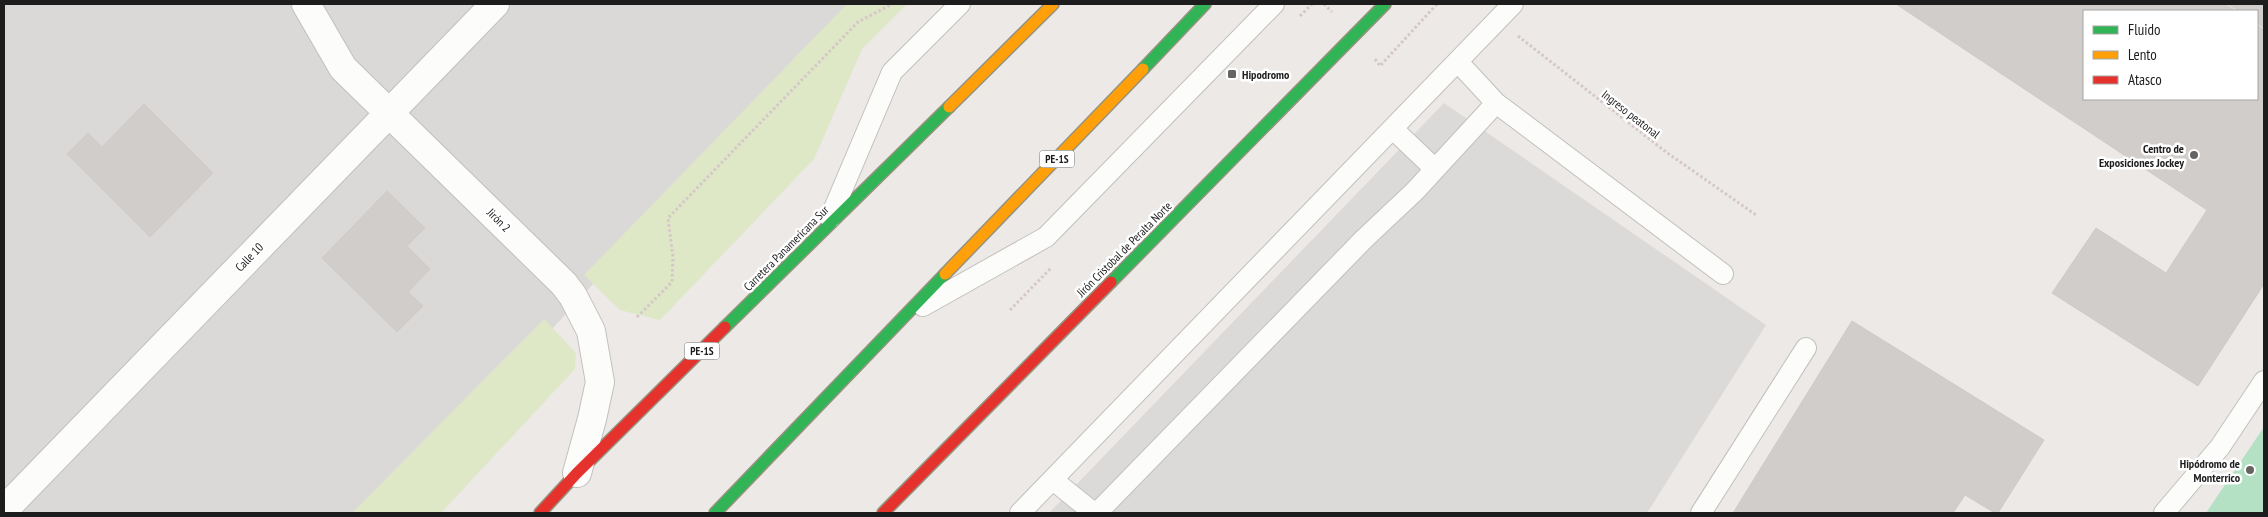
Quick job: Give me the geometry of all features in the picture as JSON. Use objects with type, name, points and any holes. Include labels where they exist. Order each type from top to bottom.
[{"type":"main road","name":"Carretera Panamericana Sur","points":[[540,513],[577,474],[1053,4]]},
{"type":"main road","name":"PE-1S","points":[[716,513],[1205,4]]},
{"type":"main road","name":"Jirón Cristobal de Peralta Norte","points":[[883,513],[1385,4]]},
{"type":"street","name":"Jirón 2","points":[[306,4],[343,68],[564,284],[573,296],[591,331],[600,382],[577,474]]},
{"type":"street","name":"Calle 10","points":[[4,510],[495,4]]},
{"type":"lane","points":[[826,229],[892,72],[960,4]]},
{"type":"lane","points":[[908,314],[1046,238],[1274,4]]},
{"type":"lane","points":[[1020,513],[1513,4]]},
{"type":"lane","points":[[1458,62],[1496,102],[1724,274]]},
{"type":"lane","points":[[1098,513],[1364,239],[1435,169],[1496,102]]},
{"type":"lane","points":[[1393,129],[1435,169]]},
{"type":"lane","points":[[1701,513],[1806,348]]},
{"type":"lane","points":[[2164,513],[2220,447],[2264,381]]},
{"type":"lane","points":[[1053,480],[1094,513]]},
{"type":"path","points":[[637,317],[672,282],[673,257],[668,218],[858,22],[892,4]]},
{"type":"path","name":"Ingreso peatonal","points":[[1498,21],[1666,152],[1756,215]]},
{"type":"shaded area","points":[[4,4],[867,4],[663,207],[385,513],[4,513]]},
{"type":"shaded area","points":[[1444,103],[1766,325],[1647,513],[1049,513]]},
{"type":"green space","points":[[847,4],[907,4],[862,49],[814,159],[660,320],[620,310],[584,275]]},
{"type":"green space","points":[[544,319],[576,353],[575,369],[441,513],[352,513]]},
{"type":"green space","name":"Hipódromo de Monterrico","points":[[2264,427],[2264,513],[2206,513]]},
{"type":"building","name":"Centro de Exposiciones Jockey","points":[[1896,4],[2225,4],[2234,10],[2083,10],[2083,100],[2258,100],[2258,26],[2264,30],[2264,284],[2198,386],[2052,293],[2096,228],[2166,273],[2207,210]]},
{"type":"building","points":[[2228,4],[2264,4],[2264,28],[2258,24],[2258,10],[2237,10]]},
{"type":"building","points":[[144,104],[213,173],[150,237],[67,154],[88,133],[102,147]]},
{"type":"building","points":[[387,191],[425,228],[407,246],[430,269],[408,292],[423,306],[397,332],[322,258]]},
{"type":"building","points":[[1852,321],[2044,440],[1998,513],[1965,495],[1953,513],[1733,513]]},
{"type":"traffic: fast","points":[[1143,69],[1205,4]]},
{"type":"traffic: fast","points":[[1111,282],[1385,4]]},
{"type":"traffic: fast","points":[[725,327],[949,107]]},
{"type":"traffic: fast","points":[[715,513],[945,274]]},
{"type":"traffic: slow","points":[[949,107],[1053,4]]},
{"type":"traffic: slow","points":[[945,274],[1143,69]]},
{"type":"traffic: jam","points":[[883,513],[1111,282]]},
{"type":"traffic: jam","points":[[540,513],[577,473],[725,327]]},
{"type":"place","name":"Hipodromo","points":[[1232,74]]},
{"type":"place","name":"Centro de Exposiciones Jockey","points":[[2194,155]]},
{"type":"place","name":"Hipódromo de Monterrico","points":[[2250,470]]}]
